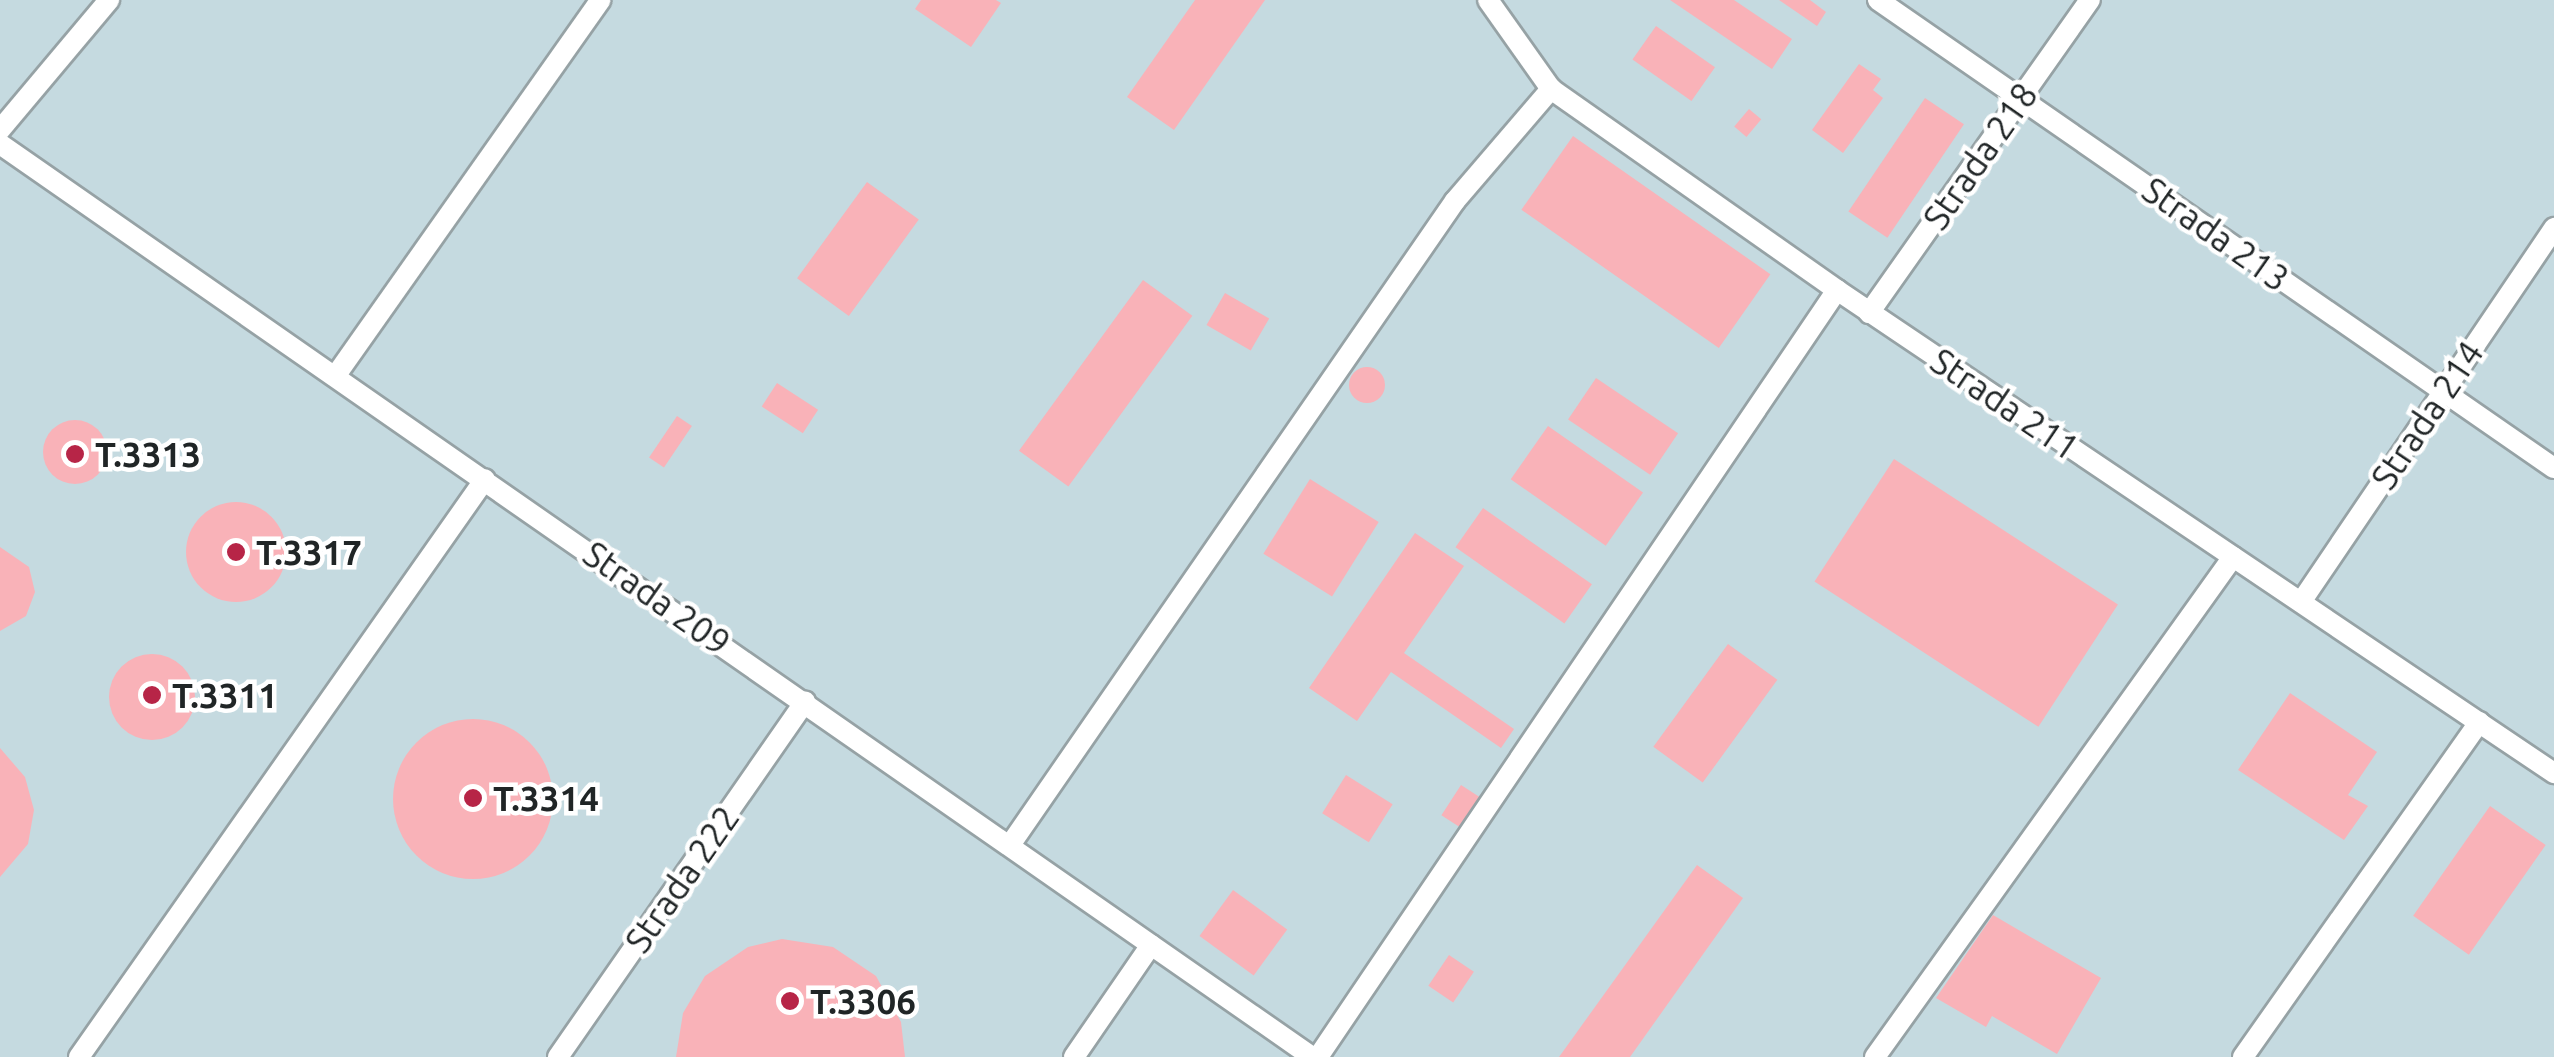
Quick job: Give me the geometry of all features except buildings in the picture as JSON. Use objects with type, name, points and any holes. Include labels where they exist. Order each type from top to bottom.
[{"type":"lane","points":[[0,130],[109,0]]},
{"type":"lane","points":[[336,375],[601,0]]},
{"type":"lane","name":"Strada 211","points":[[1488,0],[1551,89],[1837,290],[2554,773]]},
{"type":"lane","name":"Strada 213","points":[[1878,0],[2554,468]]},
{"type":"lane","name":"Strada 218","points":[[1870,312],[2090,0]]},
{"type":"lane","points":[[1010,846],[1455,201],[1551,89]]},
{"type":"lane","name":"Strada 209","points":[[0,144],[1315,1057]]},
{"type":"lane","name":"Strada 214","points":[[2300,602],[2554,228]]},
{"type":"lane","points":[[1315,1057],[1837,290]]},
{"type":"lane","points":[[79,1057],[485,479]]},
{"type":"lane","points":[[1875,1057],[2233,557]]},
{"type":"lane","name":"Strada 222","points":[[558,1057],[805,701]]},
{"type":"lane","points":[[2244,1057],[2478,722]]},
{"type":"lane","points":[[1074,1057],[1152,945]]},
{"type":"shaded area","points":[[0,0],[2554,0],[2554,1057],[0,1057]]},
{"type":"place","name":"T.3313","points":[[75,454]]},
{"type":"place","name":"T.3317","points":[[236,552]]},
{"type":"place","name":"T.3311","points":[[152,695]]},
{"type":"place","name":"T.3314","points":[[473,798]]},
{"type":"place","name":"T.3306","points":[[790,1001]]}]
